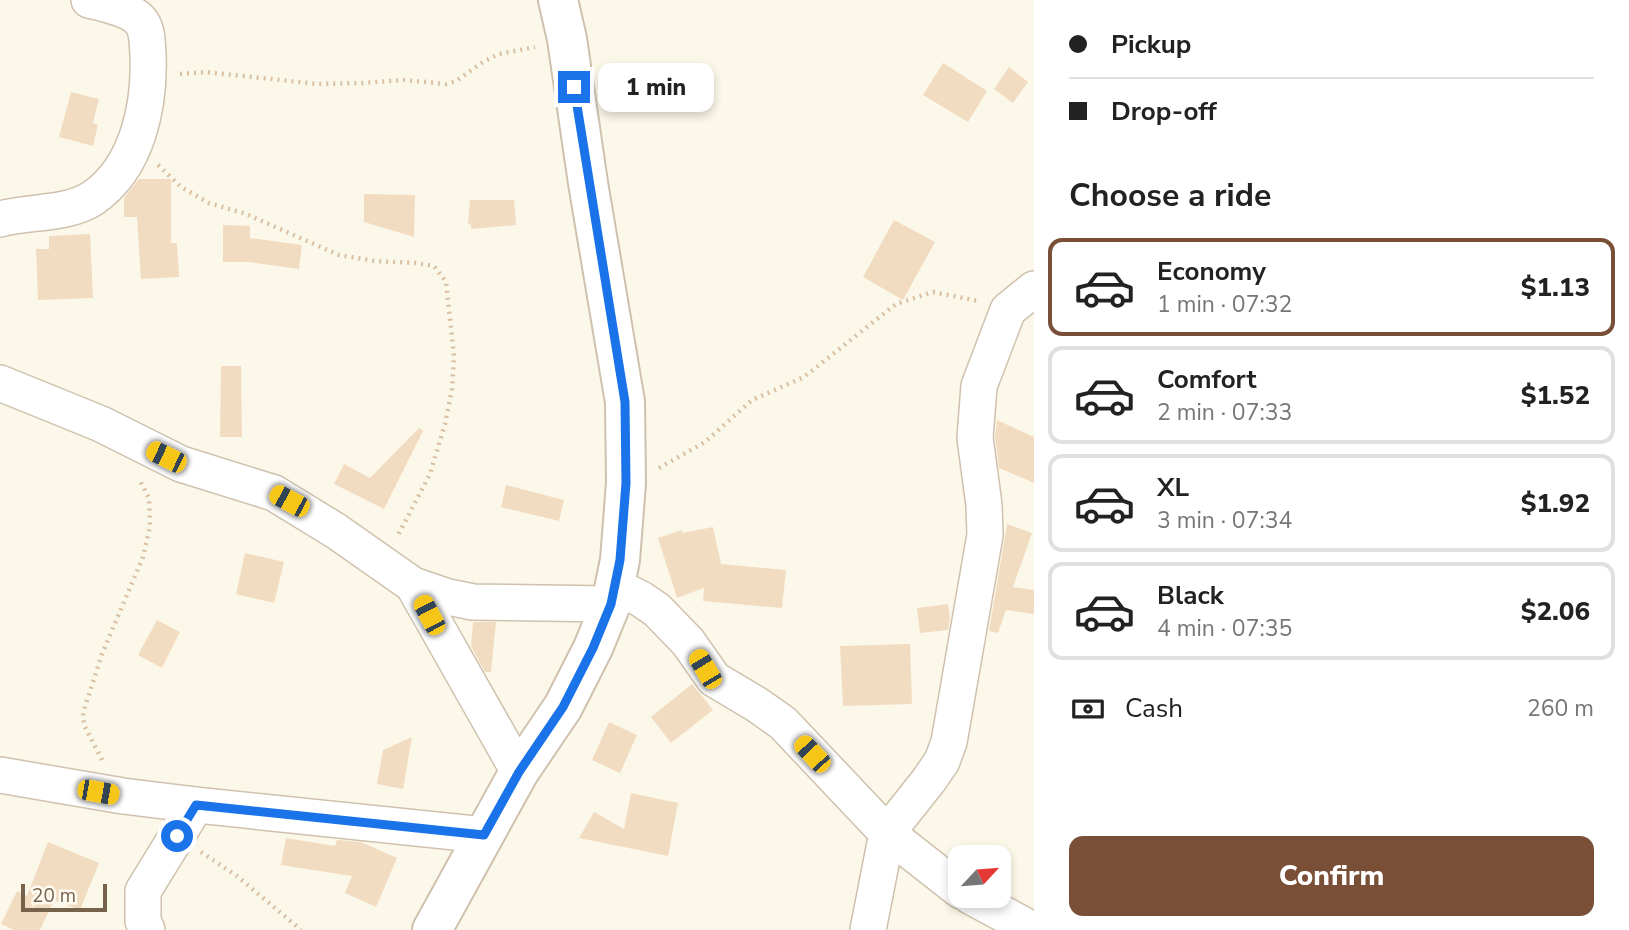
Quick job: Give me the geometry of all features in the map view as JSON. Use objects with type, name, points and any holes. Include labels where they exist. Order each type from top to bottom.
[{"type":"street","points":[[0,219],[76,206],[93,198],[111,181],[134,147],[142,123],[149,78],[147,35],[137,18],[89,0]]},
{"type":"street","points":[[432,930],[519,772],[563,707],[593,648],[613,595],[620,560],[626,483],[625,402],[567,39],[558,0]]},
{"type":"street","points":[[867,930],[887,832],[929,780],[942,761],[949,742],[985,535],[975,438],[979,386],[1021,299]]},
{"type":"street","points":[[0,383],[101,424],[181,464],[274,493],[383,562],[413,585],[448,597],[473,602],[613,595],[641,599],[657,610],[688,642],[713,679],[783,723],[887,832],[948,881]]},
{"type":"street","points":[[413,585],[519,772]]},
{"type":"street","points":[[0,775],[123,796],[484,835]]},
{"type":"street","points":[[147,930],[142,914],[143,891],[196,805]]},
{"type":"street","points":[[992,908],[1033,930]]},
{"type":"path","points":[[149,78],[206,72],[318,84],[405,79],[446,84],[456,81],[499,54],[567,39]]},
{"type":"path","points":[[134,147],[181,187],[209,203],[246,214],[339,255],[434,267],[446,282],[454,356],[452,389],[445,424],[430,474],[383,562]]},
{"type":"path","points":[[626,483],[705,442],[752,400],[804,377],[895,304],[933,292],[973,299],[1021,299]]},
{"type":"path","points":[[123,796],[84,725],[83,713],[102,654],[143,558],[150,526],[149,498],[136,474]]},
{"type":"path","points":[[177,836],[237,876],[301,930]]},
{"type":"building","points":[[943,63],[987,91],[968,122],[923,95]]},
{"type":"building","points":[[1009,67],[1028,82],[1013,103],[994,89]]},
{"type":"building","points":[[71,92],[99,99],[93,123],[98,125],[93,146],[59,137]]},
{"type":"building","points":[[139,179],[171,179],[171,243],[177,243],[179,277],[141,279],[137,217],[124,217],[124,198]]},
{"type":"building","points":[[364,194],[415,195],[414,237],[364,222]]},
{"type":"building","points":[[470,200],[514,200],[516,225],[471,229],[468,224]]},
{"type":"building","points":[[894,220],[935,242],[903,300],[863,277]]},
{"type":"building","points":[[223,225],[250,226],[250,238],[302,245],[299,269],[249,262],[223,262]]},
{"type":"building","points":[[90,234],[93,298],[38,300],[36,249],[49,249],[49,236]]},
{"type":"building","points":[[221,366],[241,366],[242,437],[220,437]]},
{"type":"building","points":[[997,420],[1034,437],[1034,483],[999,468],[995,437]]},
{"type":"building","points":[[419,428],[423,431],[384,509],[334,484],[344,464],[370,478]]},
{"type":"building","points":[[506,485],[564,500],[559,521],[501,507]]},
{"type":"building","points":[[1007,524],[1032,533],[1013,587],[1034,590],[1034,614],[1006,610],[998,633],[989,631]]},
{"type":"building","points":[[713,527],[721,564],[786,570],[782,608],[703,601],[704,588],[677,598],[658,538],[682,530],[682,533]]},
{"type":"building","points":[[245,553],[284,562],[274,603],[236,594]]},
{"type":"building","points":[[948,604],[948,630],[920,633],[917,608]]},
{"type":"building","points":[[157,620],[180,632],[162,668],[138,655]]},
{"type":"building","points":[[473,622],[496,622],[491,672],[485,672],[471,646]]},
{"type":"building","points":[[910,644],[912,704],[843,706],[840,646]]},
{"type":"building","points":[[692,684],[713,710],[671,743],[651,717]]},
{"type":"building","points":[[609,722],[637,735],[620,773],[592,760]]},
{"type":"building","points":[[412,737],[403,789],[377,784],[383,750]]},
{"type":"building","points":[[631,793],[678,803],[668,856],[579,838],[594,812],[624,829]]},
{"type":"building","points":[[286,838],[335,846],[337,840],[361,842],[397,858],[376,907],[345,893],[352,876],[281,865]]},
{"type":"building","points":[[48,842],[99,863],[80,910],[54,900],[40,930],[14,930],[1,924],[17,891],[27,896]]},
{"type":"route","points":[[177,836],[196,805],[484,835],[519,772],[563,707],[593,648],[611,604],[620,560],[626,483],[625,402],[574,87]]}]
